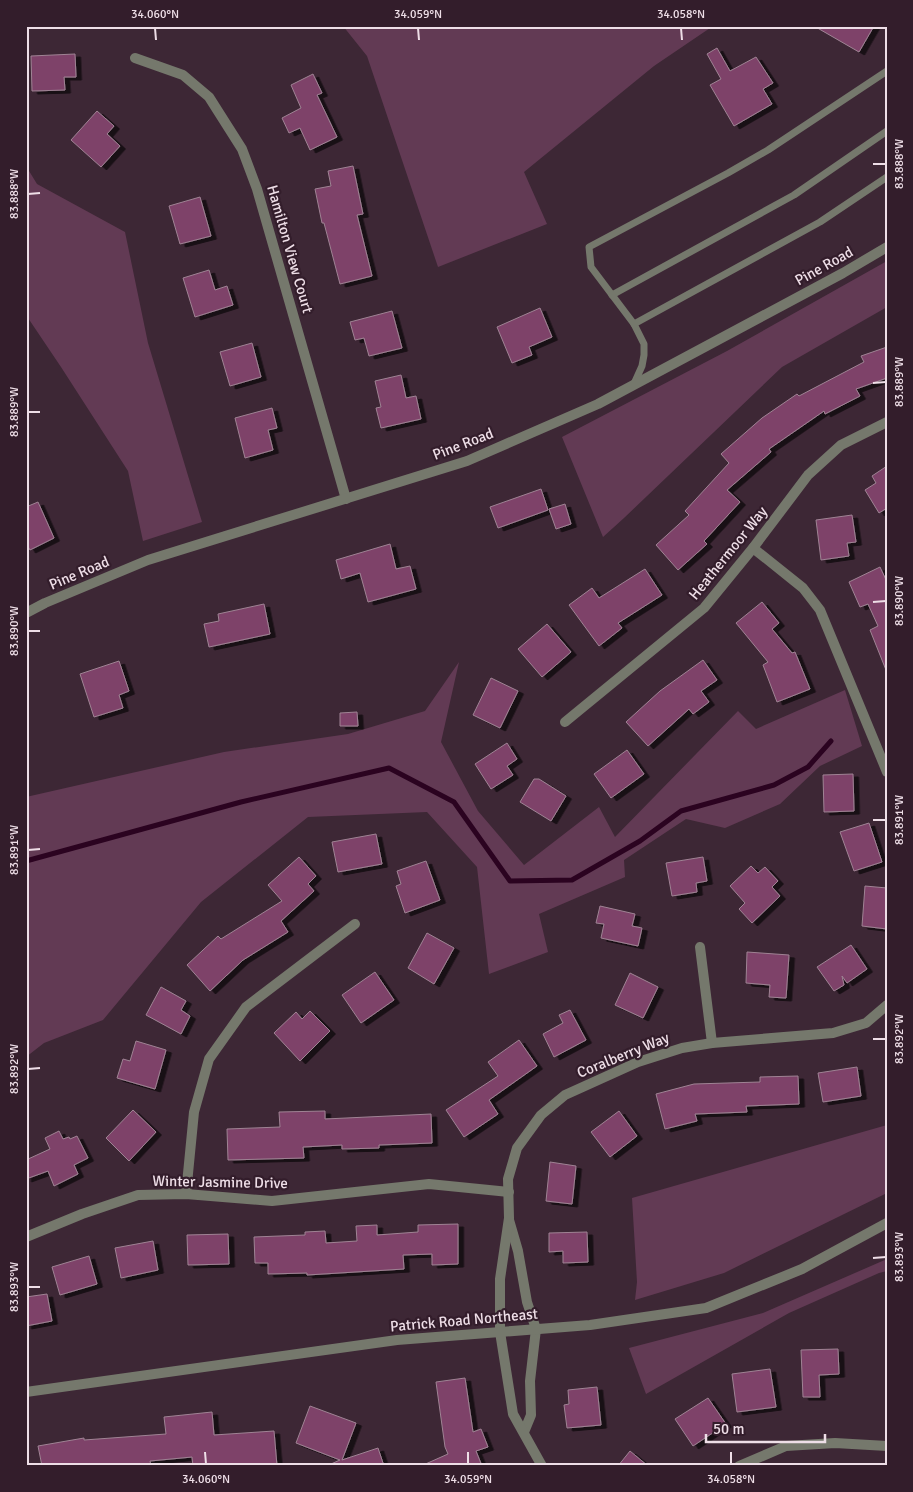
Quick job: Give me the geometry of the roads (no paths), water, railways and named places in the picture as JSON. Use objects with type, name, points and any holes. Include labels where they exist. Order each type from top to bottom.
[{"type":"street","name":"Hamilton View Court","points":[[136,58],[183,75],[209,97],[242,149],[257,189],[346,499]]},
{"type":"street","name":"Pine Road","points":[[26,613],[45,603],[148,560],[467,461],[598,404],[835,278],[887,247]]},
{"type":"street","name":"Heathermoor Way","points":[[565,722],[704,608],[754,548],[808,475],[840,444],[887,422]]},
{"type":"street","points":[[754,548],[803,588],[820,610],[887,772]]},
{"type":"street","points":[[186,1194],[194,1112],[209,1059],[246,1007],[355,924]]},
{"type":"street","points":[[700,947],[712,1042]]},
{"type":"street","name":"Coralberry Way","points":[[542,1466],[513,1414],[500,1332],[500,1279],[509,1218],[508,1179],[517,1148],[541,1115],[565,1095],[638,1062],[682,1048],[712,1042],[834,1033],[866,1023],[887,1005]]},
{"type":"street","name":"Winter Jasmine Drive","points":[[26,1236],[138,1195],[186,1194],[272,1201],[429,1184],[509,1192]]},
{"type":"street","name":"Coralberry Way","points":[[509,1218],[518,1251],[527,1302],[536,1329],[530,1381],[531,1415],[524,1432]]},
{"type":"street","name":"Patrick Road Northeast","points":[[26,1392],[397,1340],[590,1325],[706,1308],[802,1269],[887,1223]]},
{"type":"street","points":[[739,1466],[786,1446],[835,1443],[887,1446]]},
{"type":"lane","points":[[633,386],[642,366],[644,344],[634,324],[592,267],[589,247],[728,174],[768,150],[887,71]]},
{"type":"lane","points":[[612,294],[794,194],[887,131]]},
{"type":"lane","points":[[634,324],[820,222],[887,177]]},
{"type":"waterway","points":[[26,861],[241,802],[389,768],[454,802],[510,881],[572,880],[640,841],[681,811],[774,785],[808,767],[831,741]]}]
